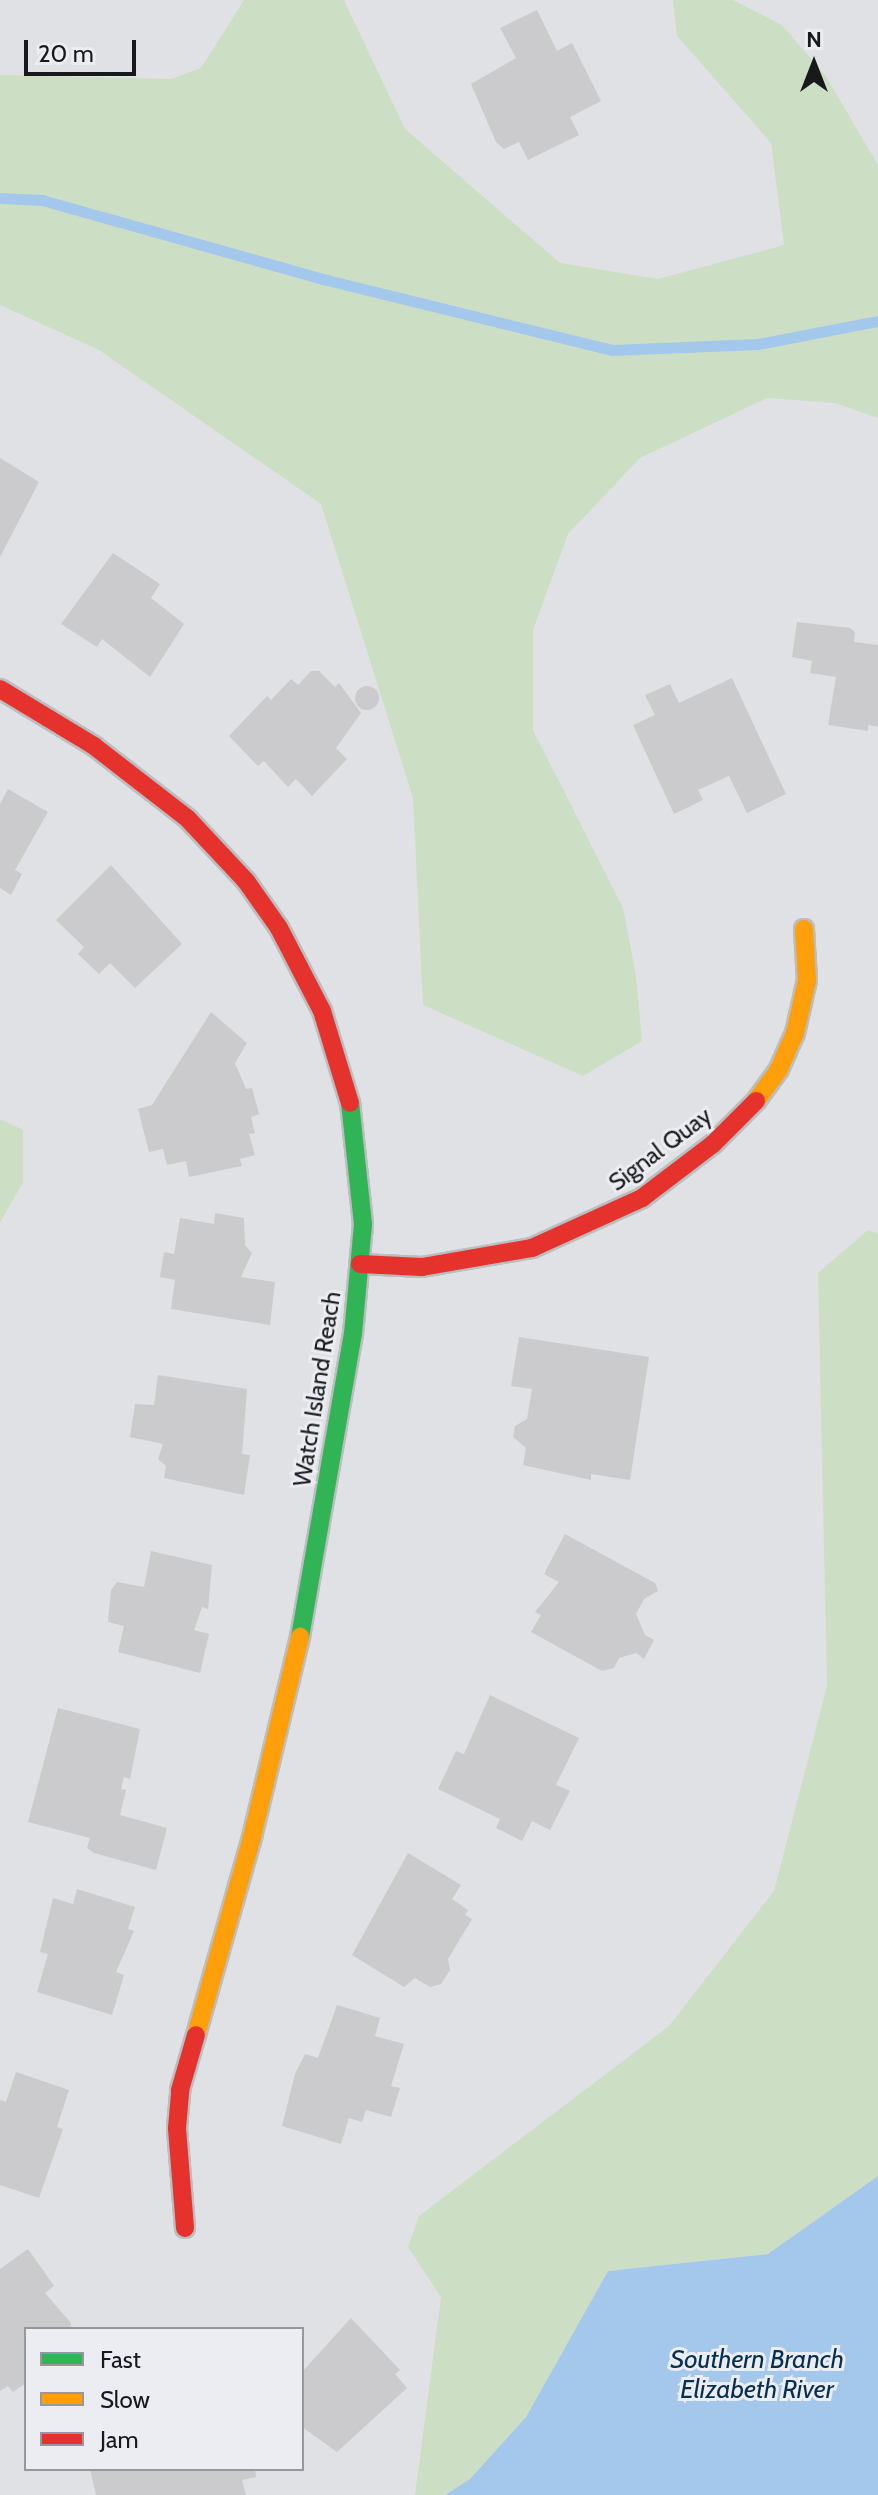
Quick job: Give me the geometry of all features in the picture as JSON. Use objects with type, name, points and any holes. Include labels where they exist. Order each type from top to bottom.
[{"type":"street","name":"Watch Island Reach","points":[[0,689],[94,746],[188,819],[246,881],[279,928],[322,1011],[343,1068],[362,1180],[360,1264],[353,1334],[297,1650],[252,1837],[180,2090],[177,2128],[185,2228]]},
{"type":"street","name":"Signal Quay","points":[[360,1264],[422,1267],[532,1248],[602,1220],[654,1189],[713,1144],[751,1107],[779,1069],[795,1033],[807,980],[804,929]]},
{"type":"green space","points":[[244,0],[344,0],[405,129],[560,263],[658,279],[784,245],[771,143],[677,36],[673,0],[733,0],[782,25],[827,78],[878,165],[878,418],[835,403],[767,398],[640,458],[568,534],[533,630],[533,730],[623,908],[636,976],[642,1041],[583,1076],[423,1005],[413,798],[321,504],[99,350],[0,305],[0,75],[171,79],[201,68]]},
{"type":"green space","points":[[0,1119],[23,1130],[23,1182],[0,1223]]},
{"type":"green space","points":[[868,1230],[878,1234],[878,2176],[768,2254],[608,2271],[526,2417],[470,2479],[445,2495],[415,2495],[441,2297],[408,2247],[419,2216],[669,2026],[774,1891],[827,1686],[818,1273]]},
{"type":"water","name":"Southern Branch Elizabeth River","points":[[878,2176],[878,2495],[445,2495],[470,2479],[526,2417],[608,2271],[768,2254]]},
{"type":"building","points":[[537,10],[557,51],[572,43],[601,101],[570,117],[579,135],[528,160],[519,142],[504,149],[496,142],[471,84],[516,58],[500,28]]},
{"type":"building","points":[[0,458],[39,482],[0,557]]},
{"type":"building","points":[[113,553],[160,584],[151,598],[184,624],[150,677],[102,639],[97,647],[61,624]]},
{"type":"building","points":[[797,622],[850,628],[855,632],[854,642],[878,645],[878,727],[868,725],[868,731],[828,725],[836,677],[810,673],[812,661],[792,657]]},
{"type":"building","points":[[311,671],[319,671],[335,687],[339,683],[361,713],[336,748],[347,759],[312,796],[296,779],[288,787],[264,761],[258,766],[229,736],[267,696],[271,700],[291,679],[298,685]]},
{"type":"building","points":[[732,678],[786,794],[747,813],[729,776],[698,790],[703,800],[674,814],[633,725],[655,715],[645,695],[670,684],[679,703]]},
{"type":"building","points":[[367,686],[378,693],[379,698],[372,709],[367,710],[356,703],[355,698],[362,687]]},
{"type":"building","points":[[8,789],[48,812],[15,870],[22,874],[11,895],[0,888],[0,804]]},
{"type":"building","points":[[111,865],[182,944],[135,988],[110,963],[99,974],[78,954],[84,947],[56,920]]},
{"type":"building","points":[[211,1012],[247,1043],[235,1063],[246,1089],[252,1088],[259,1114],[251,1117],[255,1133],[249,1134],[255,1155],[240,1159],[242,1166],[189,1177],[186,1161],[167,1165],[163,1149],[149,1152],[138,1109],[152,1105]]},
{"type":"building","points":[[215,1213],[244,1218],[245,1245],[252,1253],[241,1277],[275,1282],[270,1325],[171,1309],[175,1280],[160,1277],[164,1252],[174,1254],[180,1218],[214,1224]]},
{"type":"building","points":[[519,1337],[649,1357],[630,1480],[591,1474],[591,1480],[523,1465],[526,1448],[513,1437],[515,1426],[527,1419],[532,1389],[511,1386]]},
{"type":"building","points":[[158,1375],[247,1389],[242,1454],[250,1455],[244,1495],[164,1478],[166,1466],[158,1459],[163,1444],[130,1437],[135,1404],[154,1405]]},
{"type":"building","points":[[565,1534],[655,1583],[658,1591],[644,1599],[636,1614],[645,1635],[654,1640],[644,1659],[636,1653],[619,1658],[614,1668],[602,1671],[531,1632],[541,1615],[535,1612],[559,1582],[544,1574]]},
{"type":"building","points":[[151,1551],[212,1565],[208,1609],[202,1607],[194,1630],[209,1634],[200,1673],[118,1652],[124,1626],[108,1622],[111,1590],[117,1582],[144,1587]]},
{"type":"building","points":[[490,1695],[579,1738],[556,1785],[570,1791],[550,1830],[532,1821],[522,1841],[496,1828],[500,1819],[438,1789],[456,1751],[464,1754]]},
{"type":"building","points":[[58,1708],[140,1729],[130,1779],[124,1777],[121,1789],[126,1790],[120,1815],[167,1828],[156,1870],[94,1853],[87,1848],[90,1838],[28,1822]]},
{"type":"building","points":[[408,1853],[461,1885],[452,1899],[468,1910],[465,1915],[472,1919],[448,1959],[450,1970],[441,1984],[430,1987],[415,1978],[404,1987],[352,1955]]},
{"type":"building","points":[[77,1889],[135,1907],[128,1929],[134,1931],[116,1972],[124,1975],[112,2015],[37,1992],[48,1954],[40,1952],[53,1898],[73,1904]]},
{"type":"building","points":[[337,2005],[380,2018],[375,2036],[404,2044],[391,2086],[400,2088],[391,2117],[366,2110],[362,2122],[349,2118],[341,2144],[282,2126],[295,2074],[305,2054],[318,2058]]},
{"type":"building","points":[[16,2072],[69,2090],[57,2127],[63,2129],[39,2198],[0,2185],[0,2100],[6,2102]]},
{"type":"building","points":[[28,2249],[54,2286],[45,2293],[71,2323],[70,2327],[24,2327],[24,2384],[13,2392],[8,2386],[0,2391],[0,2269]]},
{"type":"building","points":[[351,2318],[400,2370],[395,2374],[407,2388],[337,2452],[304,2428],[304,2370]]},
{"type":"building","points":[[90,2471],[255,2471],[256,2477],[242,2480],[246,2495],[96,2495]]},
{"type":"waterway","points":[[0,198],[42,200],[327,280],[612,350],[758,344],[878,321]]},
{"type":"traffic: fast","points":[[300,1637],[353,1334],[363,1224],[350,1103]]},
{"type":"traffic: slow","points":[[756,1101],[779,1069],[795,1033],[807,980],[804,929]]},
{"type":"traffic: slow","points":[[196,2035],[252,1837],[300,1637]]},
{"type":"traffic: jam","points":[[0,689],[94,746],[188,819],[246,881],[279,928],[322,1011],[350,1103]]},
{"type":"traffic: jam","points":[[360,1264],[422,1267],[532,1248],[642,1198],[713,1144],[756,1101]]},
{"type":"traffic: jam","points":[[185,2228],[177,2128],[180,2090],[196,2035]]}]
